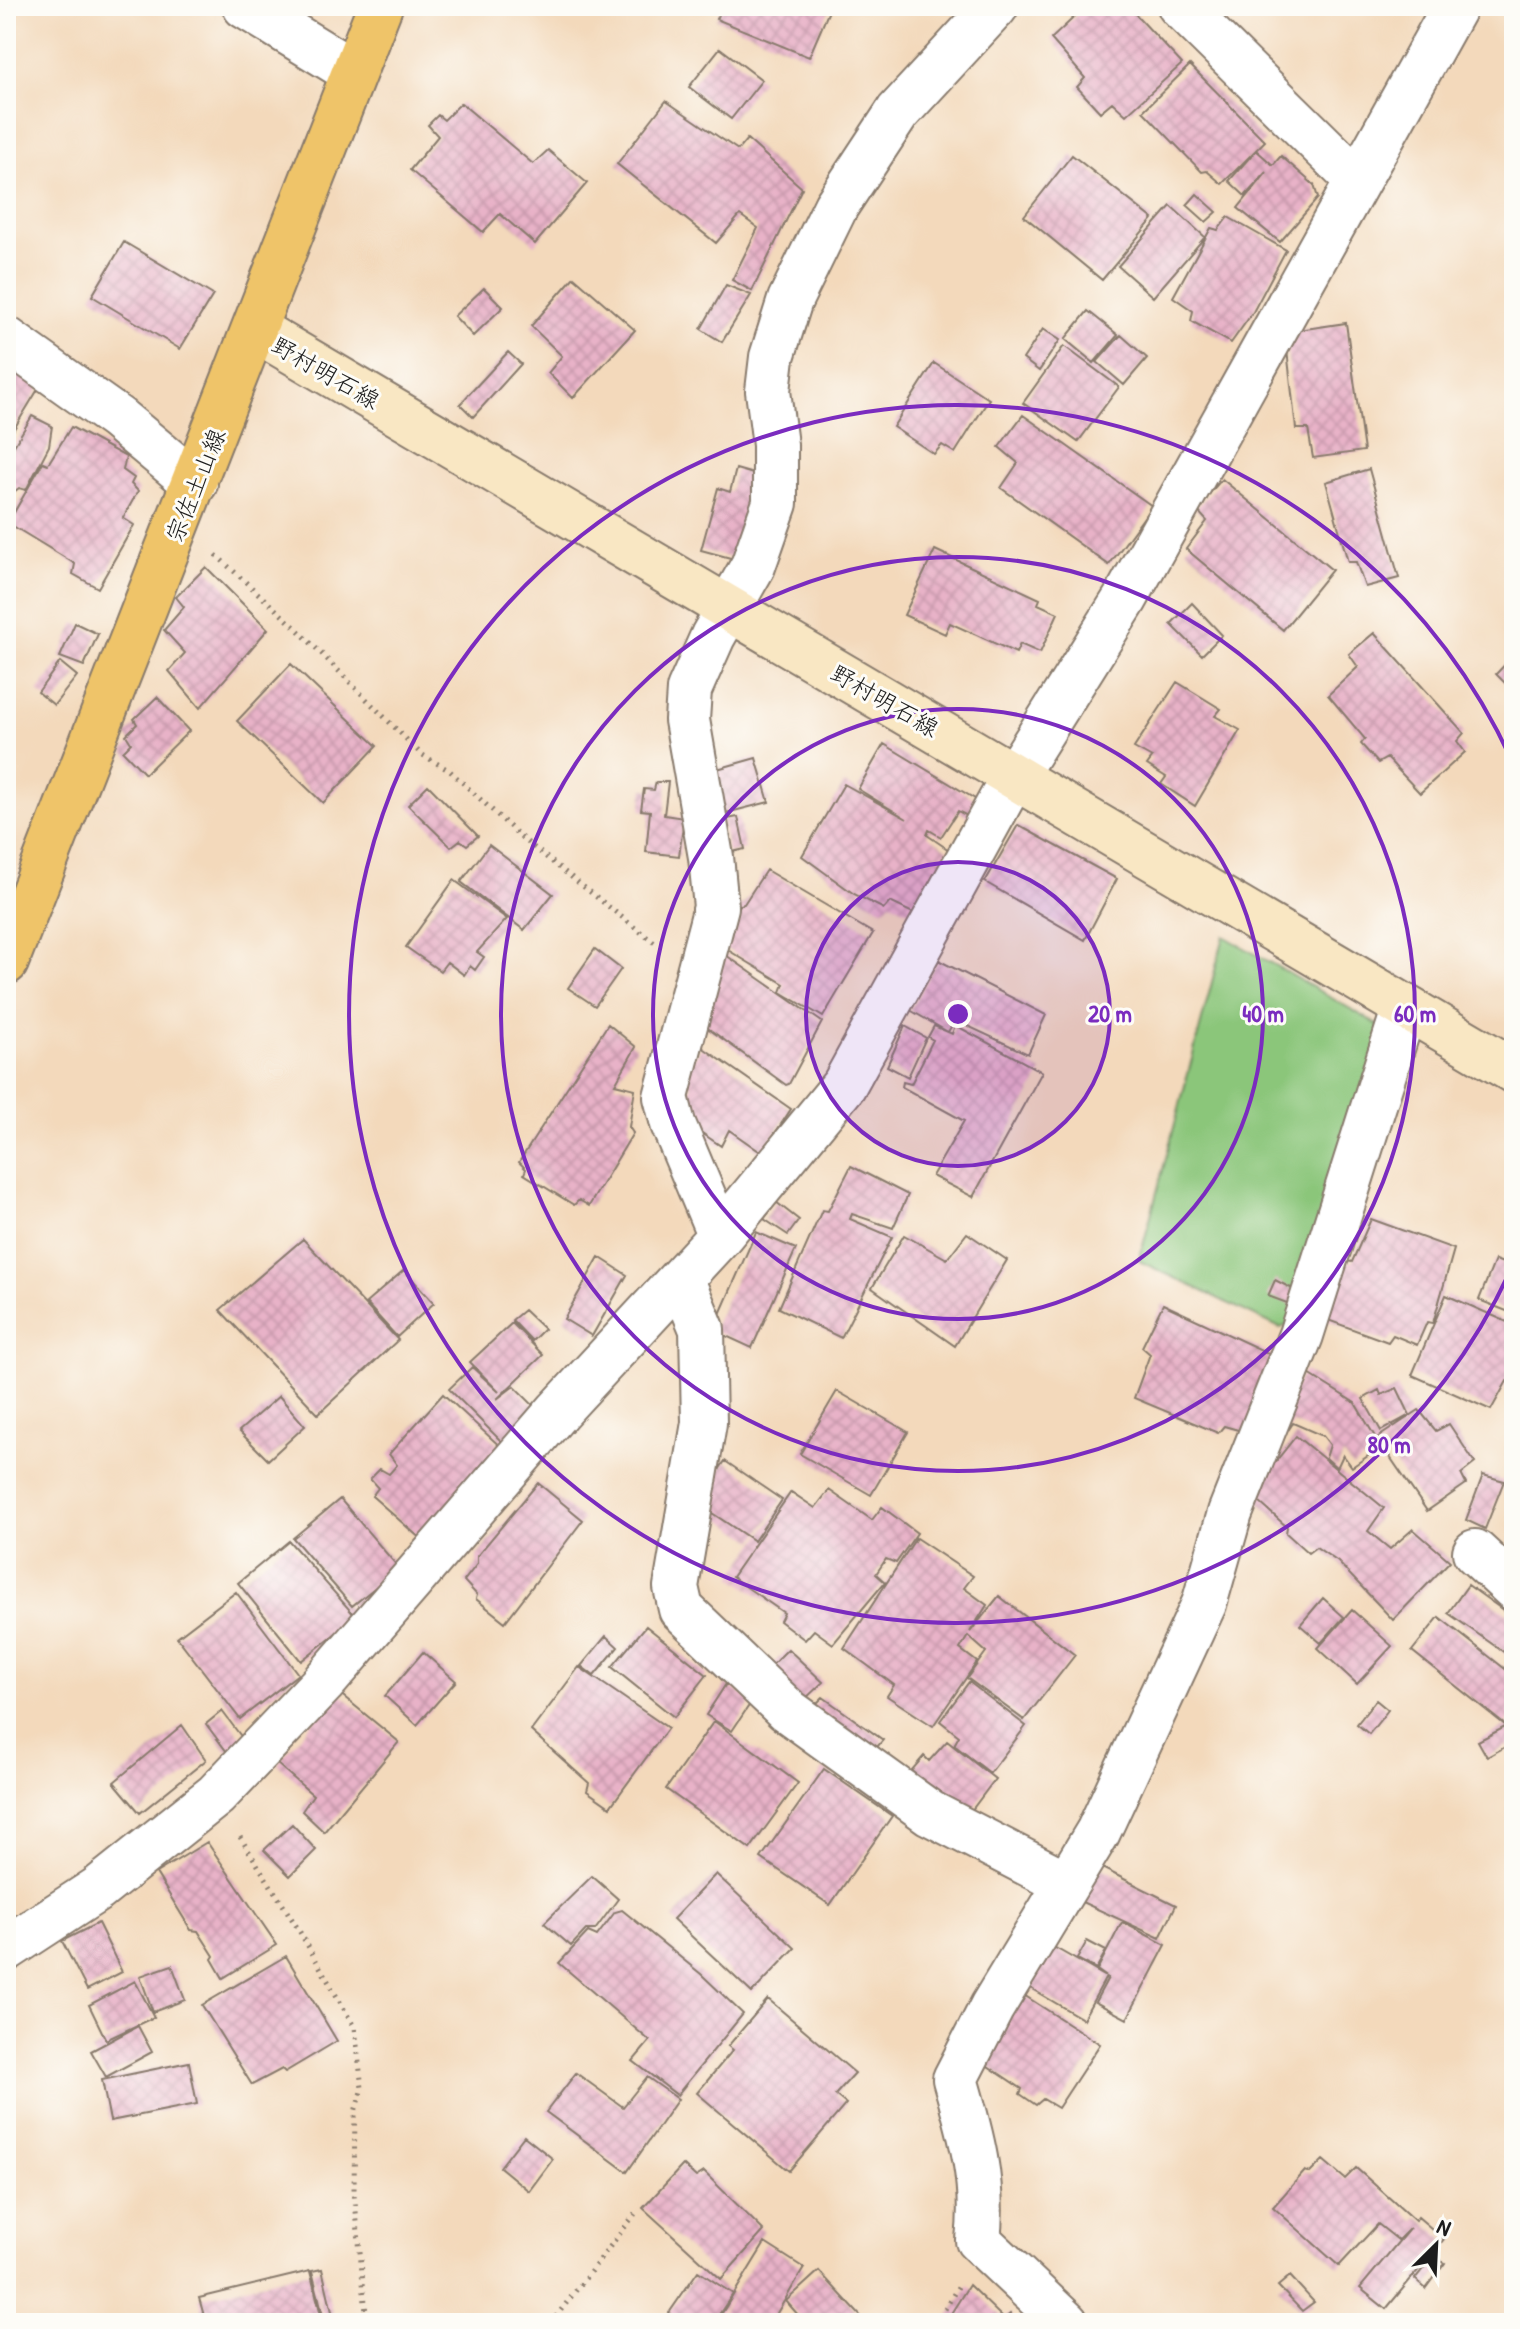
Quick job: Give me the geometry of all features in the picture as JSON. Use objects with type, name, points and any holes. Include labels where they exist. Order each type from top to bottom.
[{"type":"main road","name":"宗佐土山線","points":[[6,962],[256,330],[380,6]]},
{"type":"main road","name":"野村明石線","points":[[256,330],[1514,1071]]},
{"type":"street","points":[[245,6],[353,72]]},
{"type":"street","points":[[720,1236],[673,1124],[666,1097],[716,907],[711,857],[687,720],[689,690],[753,566],[775,503],[775,445],[768,391],[772,357],[790,300],[836,206],[871,151],[930,74],[996,6]]},
{"type":"street","points":[[1180,6],[1357,180]]},
{"type":"street","points":[[6,1949],[98,1889],[216,1795],[323,1683],[558,1411],[720,1236],[844,1085],[1014,776],[1125,599],[1455,6]]},
{"type":"street","points":[[6,339],[117,418],[187,502]]},
{"type":"street","points":[[1066,2323],[978,2240],[982,2204],[975,2148],[955,2079],[992,2007],[1098,1832],[1204,1604],[1230,1513],[1301,1335],[1405,1007]]},
{"type":"street","points":[[681,1278],[702,1329],[704,1423],[676,1587],[681,1609],[787,1710],[930,1813],[1066,1883]]},
{"type":"street","points":[[1475,1552],[1514,1588]]},
{"type":"path","points":[[187,502],[295,627],[421,754],[450,771],[522,838],[697,973]]},
{"type":"path","points":[[216,1795],[355,2028],[362,2088],[355,2112],[353,2179],[367,2323]]},
{"type":"path","points":[[551,2323],[635,2214]]},
{"type":"green space","points":[[1224,936],[1387,1030],[1295,1323],[1280,1328],[1139,1261]]},
{"type":"building","points":[[722,6],[831,6],[809,57],[716,19]]},
{"type":"building","points":[[1086,6],[1128,6],[1182,64],[1126,115],[1112,102],[1100,112],[1077,87],[1085,78],[1051,39]]},
{"type":"building","points":[[720,48],[762,80],[731,119],[689,87]]},
{"type":"building","points":[[1190,65],[1265,141],[1222,184],[1207,171],[1202,172],[1143,111]]},
{"type":"building","points":[[666,101],[738,150],[747,139],[802,188],[752,291],[732,280],[758,228],[740,215],[716,243],[617,164]]},
{"type":"building","points":[[461,103],[533,164],[548,150],[587,183],[535,244],[500,214],[483,232],[410,170],[438,136],[428,125],[438,115],[444,120]]},
{"type":"building","points":[[1256,150],[1273,165],[1281,156],[1314,185],[1318,198],[1280,242],[1238,208],[1267,172],[1245,196],[1229,181]]},
{"type":"building","points":[[1072,155],[1153,219],[1102,280],[1024,216]]},
{"type":"building","points":[[1197,194],[1217,212],[1206,222],[1187,205]]},
{"type":"building","points":[[1171,206],[1205,237],[1153,297],[1118,266]]},
{"type":"building","points":[[1228,217],[1286,250],[1253,312],[1231,343],[1191,321],[1193,311],[1173,297],[1211,228],[1218,230]]},
{"type":"building","points":[[124,242],[213,295],[180,349],[92,296]]},
{"type":"building","points":[[574,277],[635,330],[573,398],[548,373],[562,356],[531,326]]},
{"type":"building","points":[[726,285],[751,295],[722,342],[701,329]]},
{"type":"building","points":[[484,288],[503,307],[473,336],[454,316]]},
{"type":"building","points":[[1088,311],[1118,335],[1094,363],[1065,339]]},
{"type":"building","points":[[1346,323],[1364,451],[1313,458],[1308,429],[1296,429],[1285,332]]},
{"type":"building","points":[[1043,329],[1060,340],[1039,371],[1023,359]]},
{"type":"building","points":[[1121,335],[1147,358],[1124,385],[1097,362]]},
{"type":"building","points":[[1064,346],[1119,387],[1078,442],[1023,403]]},
{"type":"building","points":[[508,352],[521,364],[473,417],[460,404]]},
{"type":"building","points":[[934,363],[989,399],[955,453],[942,445],[934,454],[893,427]]},
{"type":"building","points":[[6,364],[40,386],[6,442]]},
{"type":"building","points":[[1023,415],[1152,506],[1109,565],[1001,488],[1018,463],[999,447]]},
{"type":"building","points":[[32,416],[52,426],[49,446],[26,490],[19,488],[15,491],[6,486],[6,459]]},
{"type":"building","points":[[71,427],[126,457],[123,470],[134,478],[131,484],[138,491],[123,518],[134,525],[98,588],[73,574],[75,564],[8,523],[43,462],[48,464]]},
{"type":"building","points":[[736,469],[760,476],[738,560],[701,550],[718,488],[730,492]]},
{"type":"building","points":[[1369,469],[1399,578],[1365,587],[1356,562],[1348,562],[1326,482]]},
{"type":"building","points":[[1222,479],[1332,570],[1283,630],[1186,549],[1207,521],[1196,509]]},
{"type":"building","points":[[935,550],[1040,599],[1038,604],[1058,613],[1040,653],[1020,644],[1016,653],[950,623],[945,634],[904,615]]},
{"type":"building","points":[[206,567],[268,629],[200,708],[169,671],[185,653],[164,630],[184,607],[176,597]]},
{"type":"building","points":[[1192,603],[1222,635],[1202,655],[1171,624]]},
{"type":"building","points":[[75,623],[98,634],[84,666],[60,657]]},
{"type":"building","points":[[1374,633],[1464,733],[1457,741],[1465,752],[1420,793],[1387,758],[1378,763],[1361,744],[1365,739],[1328,695],[1358,667],[1349,654]]},
{"type":"building","points":[[1514,655],[1514,692],[1496,674]]},
{"type":"building","points":[[60,662],[77,676],[54,705],[38,692]]},
{"type":"building","points":[[291,664],[377,746],[323,803],[237,721]]},
{"type":"building","points":[[1177,682],[1221,709],[1215,716],[1240,730],[1195,806],[1161,784],[1166,777],[1147,765],[1152,758],[1134,748]]},
{"type":"building","points":[[157,697],[189,731],[145,774],[123,751],[131,743],[126,735],[137,724],[134,719]]},
{"type":"building","points":[[884,744],[980,802],[969,817],[958,811],[941,837],[929,830],[927,835],[952,852],[917,915],[890,902],[884,909],[854,894],[802,856],[844,784],[907,819],[858,789]]},
{"type":"building","points":[[756,758],[769,802],[722,814],[710,771]]},
{"type":"building","points":[[656,782],[668,782],[664,815],[684,818],[679,856],[646,852],[650,811],[641,810],[644,789],[654,790]]},
{"type":"building","points":[[428,785],[478,836],[467,845],[460,840],[451,847],[408,805]]},
{"type":"building","points":[[738,817],[745,849],[728,853],[722,820]]},
{"type":"building","points":[[1018,825],[1117,879],[1085,940],[985,882]]},
{"type":"building","points":[[489,845],[553,894],[524,930],[461,882]]},
{"type":"building","points":[[766,870],[873,933],[823,1017],[781,992],[784,984],[718,944],[740,905],[744,904]]},
{"type":"building","points":[[454,880],[507,919],[477,952],[484,957],[475,970],[470,966],[464,975],[447,962],[440,971],[406,947]]},
{"type":"building","points":[[595,949],[621,969],[595,1006],[568,988]]},
{"type":"building","points":[[720,951],[822,1022],[789,1084],[786,1085],[698,1021]]},
{"type":"building","points":[[938,960],[1046,1015],[1028,1054],[955,1020],[948,1032],[910,1010]]},
{"type":"building","points":[[608,1024],[636,1047],[615,1084],[635,1089],[629,1127],[633,1133],[589,1206],[579,1200],[574,1205],[524,1174],[526,1169],[519,1162]]},
{"type":"building","points":[[955,1025],[1042,1072],[973,1197],[932,1176],[964,1121],[902,1087],[903,1082],[911,1084],[933,1040],[928,1037],[934,1026],[952,1034]]},
{"type":"building","points":[[905,1026],[926,1038],[908,1077],[887,1066]]},
{"type":"building","points":[[702,1047],[791,1109],[762,1153],[729,1130],[721,1146],[680,1118],[683,1101],[692,1086],[680,1077]]},
{"type":"building","points":[[851,1166],[908,1195],[893,1228],[852,1214],[850,1219],[892,1237],[841,1338],[779,1308],[822,1210],[828,1211]]},
{"type":"building","points":[[776,1202],[799,1220],[788,1235],[764,1219]]},
{"type":"building","points":[[1371,1219],[1454,1249],[1433,1323],[1427,1322],[1417,1345],[1393,1335],[1388,1342],[1325,1319],[1344,1261],[1352,1262]]},
{"type":"building","points":[[756,1232],[796,1249],[752,1348],[713,1330]]},
{"type":"building","points":[[967,1233],[1007,1260],[955,1346],[872,1288],[904,1235],[947,1259]]},
{"type":"building","points":[[303,1239],[398,1340],[318,1414],[220,1310]]},
{"type":"building","points":[[599,1257],[627,1275],[592,1336],[564,1319]]},
{"type":"building","points":[[1495,1260],[1514,1267],[1514,1314],[1479,1300]]},
{"type":"building","points":[[404,1270],[434,1303],[397,1337],[366,1303]]},
{"type":"building","points":[[1275,1280],[1301,1293],[1295,1306],[1268,1296]]},
{"type":"building","points":[[1446,1295],[1514,1325],[1514,1384],[1507,1381],[1491,1410],[1412,1375]]},
{"type":"building","points":[[1163,1304],[1283,1360],[1252,1434],[1224,1426],[1218,1433],[1134,1398],[1150,1354],[1142,1347]]},
{"type":"building","points":[[524,1310],[544,1329],[532,1341],[512,1320]]},
{"type":"building","points":[[512,1323],[543,1355],[497,1399],[514,1386],[535,1407],[505,1445],[449,1389],[472,1367],[499,1392],[470,1362]]},
{"type":"building","points":[[1304,1371],[1355,1403],[1381,1447],[1352,1467],[1343,1455],[1337,1468],[1326,1458],[1330,1445],[1323,1436],[1293,1423],[1289,1429],[1277,1421]]},
{"type":"building","points":[[1397,1388],[1410,1415],[1381,1431],[1363,1399],[1379,1390],[1381,1395]]},
{"type":"building","points":[[837,1391],[908,1432],[871,1495],[800,1454]]},
{"type":"building","points":[[443,1394],[503,1449],[422,1540],[372,1496],[378,1488],[370,1479],[380,1469],[389,1474],[397,1465],[389,1454]]},
{"type":"building","points":[[279,1396],[305,1426],[268,1460],[239,1431]]},
{"type":"building","points":[[1419,1410],[1436,1431],[1449,1424],[1475,1463],[1461,1474],[1466,1484],[1427,1511],[1377,1438]]},
{"type":"building","points":[[1296,1436],[1384,1508],[1368,1531],[1390,1549],[1413,1529],[1450,1561],[1393,1620],[1338,1562],[1316,1547],[1308,1553],[1286,1533],[1287,1527],[1250,1494]]},
{"type":"building","points":[[725,1461],[782,1500],[754,1541],[697,1503]]},
{"type":"building","points":[[1483,1475],[1504,1481],[1485,1529],[1466,1520]]},
{"type":"building","points":[[538,1483],[583,1520],[505,1622],[476,1599],[477,1595],[464,1581],[477,1564],[477,1556]]},
{"type":"building","points":[[829,1490],[872,1520],[882,1507],[917,1533],[896,1563],[886,1559],[876,1574],[885,1582],[833,1644],[814,1630],[805,1640],[780,1621],[784,1613],[732,1577],[791,1492],[815,1508]]},
{"type":"building","points":[[340,1499],[399,1568],[352,1606],[293,1538]]},
{"type":"building","points":[[916,1538],[973,1576],[964,1588],[987,1605],[970,1632],[999,1596],[1075,1655],[1024,1720],[967,1678],[986,1652],[968,1636],[960,1649],[977,1662],[933,1726],[887,1696],[894,1685],[844,1648]]},
{"type":"building","points":[[289,1541],[356,1617],[301,1661],[238,1583]]},
{"type":"building","points":[[1468,1585],[1514,1618],[1514,1646],[1508,1655],[1448,1613]]},
{"type":"building","points":[[236,1592],[298,1674],[240,1719],[177,1637]]},
{"type":"building","points":[[1323,1598],[1344,1617],[1321,1643],[1300,1625]]},
{"type":"building","points":[[1352,1610],[1392,1646],[1357,1684],[1318,1648]]},
{"type":"building","points":[[1439,1617],[1514,1676],[1514,1714],[1505,1725],[1412,1651]]},
{"type":"building","points":[[646,1626],[707,1675],[674,1717],[612,1667]]},
{"type":"building","points":[[606,1636],[618,1647],[594,1676],[581,1666]]},
{"type":"building","points":[[788,1649],[823,1682],[801,1703],[766,1671]]},
{"type":"building","points":[[423,1652],[456,1681],[417,1725],[385,1696]]},
{"type":"building","points":[[579,1667],[668,1728],[610,1807],[587,1791],[589,1783],[531,1731]]},
{"type":"building","points":[[969,1682],[1026,1726],[990,1773],[954,1745],[959,1736],[940,1721]]},
{"type":"building","points":[[726,1684],[752,1701],[732,1731],[706,1715]]},
{"type":"building","points":[[338,1692],[399,1742],[324,1832],[302,1811],[313,1795],[277,1764]]},
{"type":"building","points":[[823,1697],[883,1740],[873,1752],[813,1707]]},
{"type":"building","points":[[1376,1700],[1388,1710],[1369,1734],[1357,1724]]},
{"type":"building","points":[[222,1711],[243,1739],[227,1752],[206,1724]]},
{"type":"building","points":[[714,1721],[798,1783],[750,1849],[666,1789]]},
{"type":"building","points":[[182,1725],[206,1760],[140,1813],[114,1782]]},
{"type":"building","points":[[1509,1725],[1514,1742],[1487,1757],[1478,1741]]},
{"type":"building","points":[[947,1741],[995,1779],[968,1815],[911,1771],[924,1756],[929,1761]]},
{"type":"building","points":[[824,1769],[892,1816],[830,1905],[761,1858]]},
{"type":"building","points":[[292,1824],[316,1850],[290,1876],[264,1850]]},
{"type":"building","points":[[207,1842],[277,1945],[223,1978],[212,1959],[214,1956],[198,1931],[191,1930],[156,1873]]},
{"type":"building","points":[[1088,1861],[1176,1905],[1160,1938],[1071,1897]]},
{"type":"building","points":[[716,1874],[795,1948],[752,1993],[673,1919]]},
{"type":"building","points":[[592,1876],[618,1899],[595,1930],[586,1930],[571,1946],[544,1923]]},
{"type":"building","points":[[622,1910],[701,1974],[743,2014],[677,2095],[633,2061],[650,2041],[559,1963],[588,1932],[597,1936],[615,1912]]},
{"type":"building","points":[[1122,1922],[1166,1945],[1127,2019],[1095,2002],[1108,1978],[1097,1970]]},
{"type":"building","points":[[98,1923],[122,1972],[87,1990],[62,1941]]},
{"type":"building","points":[[1087,1941],[1106,1951],[1096,1969],[1077,1959]]},
{"type":"building","points":[[1050,1945],[1106,1977],[1083,2019],[1025,1985]]},
{"type":"building","points":[[286,1956],[337,2041],[285,2072],[282,2069],[252,2085],[202,2005]]},
{"type":"building","points":[[172,1965],[185,2000],[153,2012],[140,1976]]},
{"type":"building","points":[[135,1981],[154,2017],[106,2040],[89,2005]]},
{"type":"building","points":[[1016,1990],[1100,2044],[1058,2108],[1043,2099],[1036,2105],[1020,2094],[1022,2089],[973,2056]]},
{"type":"building","points":[[768,1999],[855,2073],[835,2095],[846,2104],[789,2171],[697,2093],[733,2050],[728,2046]]},
{"type":"building","points":[[138,2026],[152,2052],[106,2077],[91,2051]]},
{"type":"building","points":[[189,2062],[197,2104],[110,2121],[102,2080]]},
{"type":"building","points":[[576,2073],[623,2107],[647,2077],[678,2099],[627,2172],[546,2112]]},
{"type":"building","points":[[524,2136],[553,2159],[529,2191],[500,2167]]},
{"type":"building","points":[[1323,2160],[1345,2179],[1356,2168],[1415,2221],[1418,2217],[1444,2239],[1386,2309],[1360,2288],[1410,2228],[1398,2240],[1378,2224],[1339,2266],[1273,2207],[1305,2171],[1310,2173]]},
{"type":"building","points":[[683,2165],[696,2177],[704,2172],[764,2231],[721,2279],[643,2208]]},
{"type":"building","points":[[765,2243],[804,2268],[771,2323],[716,2323]]},
{"type":"building","points":[[1434,2255],[1445,2263],[1426,2289],[1415,2279]]},
{"type":"building","points":[[322,2269],[333,2316],[324,2319],[312,2271]]},
{"type":"building","points":[[310,2271],[323,2323],[206,2323],[199,2298]]},
{"type":"building","points":[[698,2271],[733,2294],[713,2323],[684,2323],[669,2313]]},
{"type":"building","points":[[819,2271],[867,2323],[805,2323],[786,2301]]},
{"type":"building","points":[[1290,2276],[1314,2302],[1302,2311],[1278,2286]]},
{"type":"building","points":[[969,2285],[1004,2319],[1010,2314],[1018,2323],[945,2323]]}]
